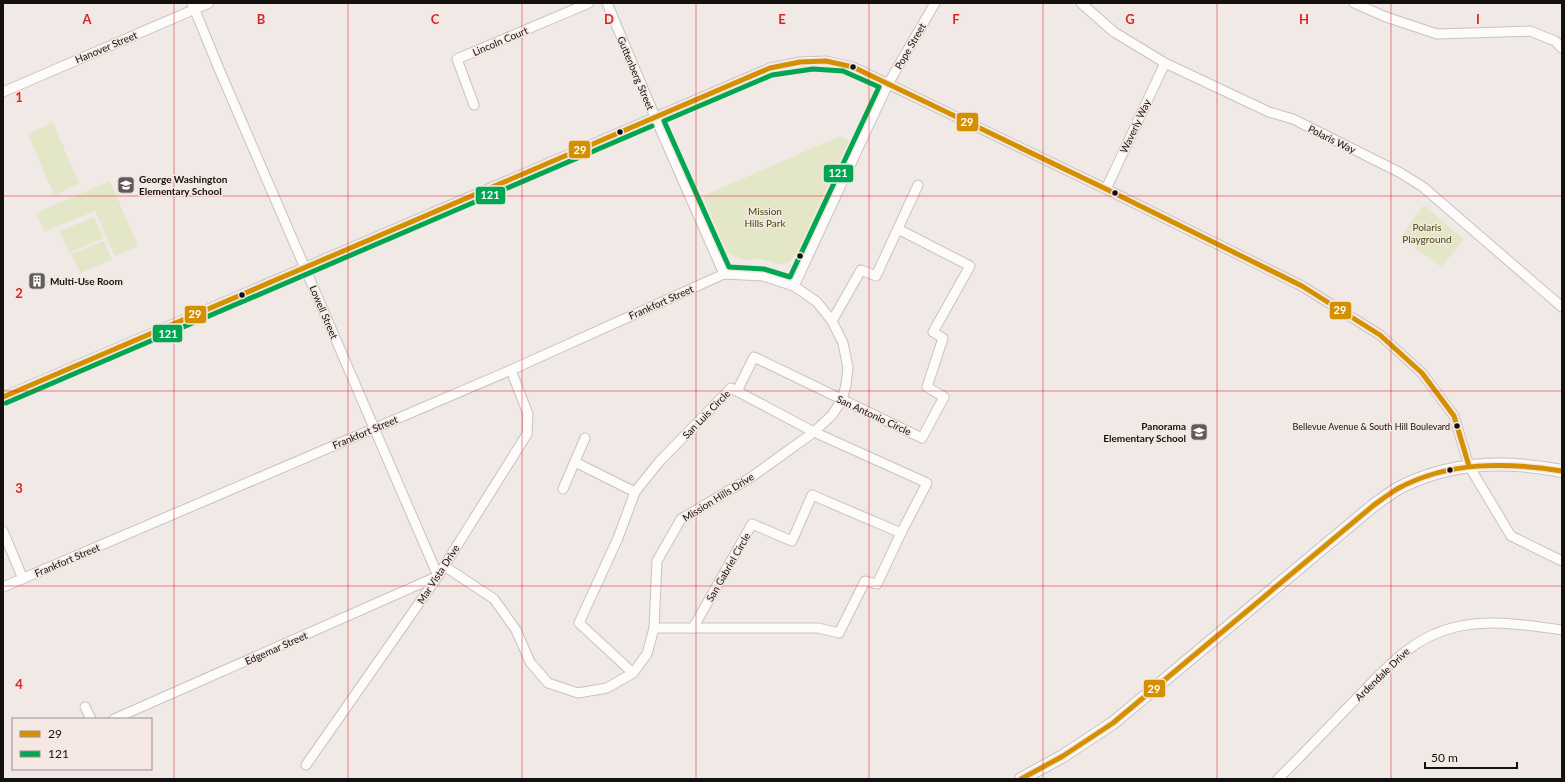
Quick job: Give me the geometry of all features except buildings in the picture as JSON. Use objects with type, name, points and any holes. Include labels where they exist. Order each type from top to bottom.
[{"type":"street","name":"Hanover Street","points":[[3,92],[193,6],[209,3]]},
{"type":"street","name":"Lincoln Court","points":[[474,105],[456,59],[589,3]]},
{"type":"street","name":"Guttenberg Street","points":[[607,3],[724,274]]},
{"type":"street","name":"Pope Street","points":[[794,286],[888,84],[935,3]]},
{"type":"street","name":"Polaris Way","points":[[1081,3],[1114,32],[1165,63],[1269,112],[1293,119],[1399,172],[1423,187],[1562,307]]},
{"type":"street","points":[[1354,3],[1386,17],[1437,34],[1530,30],[1555,41],[1562,48]]},
{"type":"street","name":"Lowell Street","points":[[193,6],[438,576]]},
{"type":"street","points":[[3,397],[770,68],[800,62],[826,61],[853,67],[1106,189],[1302,286],[1380,335],[1422,373],[1454,416],[1469,466],[1511,536],[1562,561]]},
{"type":"street","name":"Waverly Way","points":[[1106,189],[1165,63]]},
{"type":"street","points":[[832,321],[861,270],[876,276],[918,185]]},
{"type":"street","name":"San Antonio Circle","points":[[737,391],[754,357],[922,438],[944,397],[927,387],[943,338],[933,332],[970,266],[898,229]]},
{"type":"street","name":"Mission Hills Drive","points":[[444,566],[494,599],[516,630],[530,662],[548,683],[578,693],[607,688],[633,673],[648,654],[654,628],[656,561],[681,520],[750,478],[814,432],[832,415],[842,400],[846,385],[848,368],[843,343],[832,321],[817,302],[794,286],[763,276],[724,274]]},
{"type":"street","name":"Frankfort Street","points":[[3,587],[511,370],[724,274]]},
{"type":"street","name":"Mar Vista Drive","points":[[306,765],[438,576],[527,434],[528,414],[511,370]]},
{"type":"street","name":"San Luis Circle","points":[[633,673],[579,623],[618,538],[635,492],[659,462],[731,388],[814,432]]},
{"type":"street","points":[[654,628],[818,628],[839,633],[865,581],[877,584],[926,483],[814,432]]},
{"type":"street","points":[[563,489],[584,438]]},
{"type":"street","points":[[575,462],[635,492]]},
{"type":"street","points":[[1021,779],[1063,756],[1113,723],[1374,505],[1397,489],[1444,471],[1469,466],[1499,463],[1525,465],[1562,471]]},
{"type":"street","name":"San Gabriel Circle","points":[[693,628],[752,524],[792,541],[812,495],[901,533]]},
{"type":"street","points":[[3,531],[23,579]]},
{"type":"street","name":"Edgemar Street","points":[[116,718],[438,576]]},
{"type":"street","name":"Ardendale Drive","points":[[1278,779],[1391,664],[1413,645],[1426,637],[1456,627],[1491,623],[1510,623],[1562,630]]},
{"type":"street","points":[[85,707],[90,718]]},
{"type":"green space","points":[[53,122],[79,184],[54,195],[28,134]]},
{"type":"green space","name":"Mission Hills Park","points":[[840,136],[849,140],[796,254],[788,263],[778,264],[761,259],[743,260],[727,253],[703,196]]},
{"type":"green space","points":[[110,181],[138,246],[115,256],[95,211],[44,232],[36,213]]},
{"type":"green space","name":"Polaris Playground","points":[[1424,205],[1464,240],[1441,267],[1400,237]]},
{"type":"green space","points":[[94,217],[103,238],[69,253],[60,231]]},
{"type":"green space","points":[[104,241],[112,260],[80,273],[72,254]]},
{"type":"transit line","name":"29","points":[[3,397],[770,68],[800,62],[826,61],[853,67],[1106,189],[1302,286],[1380,335],[1422,373],[1454,416],[1469,466]]},
{"type":"transit line","name":"121","points":[[813,69],[843,71],[879,87],[790,277],[764,269],[729,267],[664,121],[772,75],[813,69]]},
{"type":"transit line","name":"121","points":[[6,403],[652,126]]},
{"type":"transit line","name":"29","points":[[1021,779],[1063,756],[1113,723],[1374,505],[1397,489],[1436,473],[1478,466],[1520,466],[1562,471]]},
{"type":"place","name":"George Washington Elementary School","points":[[126,185]]},
{"type":"place","name":"Multi-Use Room","points":[[37,281]]},
{"type":"place","name":"Bellevue Avenue & South Hill Boulevard","points":[[1457,426]]},
{"type":"place","name":"Panorama Elementary School","points":[[1199,432]]}]
